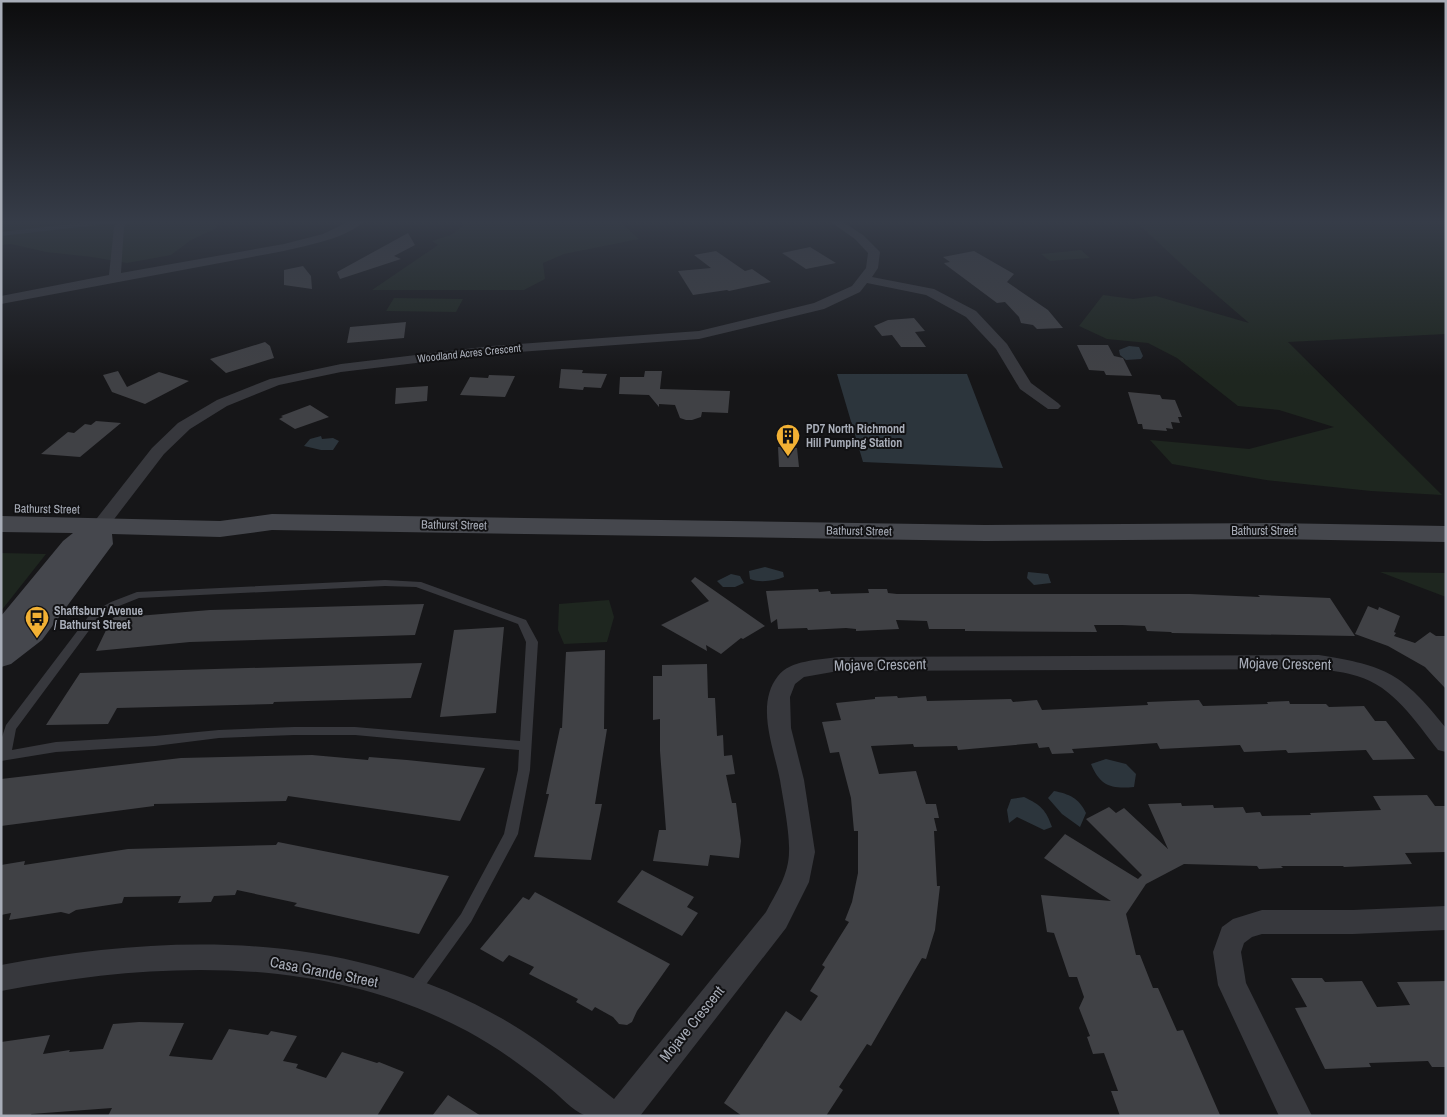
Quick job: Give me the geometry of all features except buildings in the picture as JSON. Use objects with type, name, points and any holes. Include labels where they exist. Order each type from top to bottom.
[{"type":"main road","name":"Bathurst Street","points":[[1,508],[220,529],[272,522],[985,533],[1272,531],[1446,534]]},
{"type":"main road","name":"Bathurst Street","points":[[1,524],[106,518]]},
{"type":"main road","points":[[1,636],[72,546],[106,518]]},
{"type":"main road","points":[[1,657],[32,633],[95,552],[100,544],[106,518]]},
{"type":"street","points":[[115,272],[115,277]]},
{"type":"street","points":[[1,300],[143,272]]},
{"type":"street","name":"Woodland Acres Crescent","points":[[106,518],[158,450],[184,426],[222,403],[275,382],[341,368],[491,350],[699,335],[819,306],[856,289],[869,272]]},
{"type":"street","points":[[864,279],[930,292],[971,314],[1002,347],[1024,386],[1053,406]]},
{"type":"street","name":"Mojave Crescent","points":[[620,1116],[776,920],[796,882],[802,852],[792,780],[780,728],[778,697],[786,680],[798,671],[838,664],[1319,662],[1370,672],[1387,682],[1405,695],[1446,744]]},
{"type":"street","points":[[1296,1116],[1232,985],[1227,952],[1232,936],[1243,928],[1262,922],[1353,922],[1446,918]]},
{"type":"street","name":"Casa Grande Street","points":[[1,978],[91,963],[174,956],[214,957],[307,966],[412,992],[478,1021],[553,1071],[610,1116]]},
{"type":"lane","points":[[412,992],[466,918],[511,834],[524,770],[526,746],[532,642],[522,622],[416,584],[385,583],[137,594],[95,615],[10,728],[3,756],[56,747],[155,741],[219,734],[294,731],[355,731],[526,746]]},
{"type":"shaded area","points":[[398,272],[544,272],[545,279],[524,290],[372,290]]},
{"type":"shaded area","points":[[1446,272],[1446,334],[1288,342],[1442,495],[1371,491],[1266,480],[1172,464],[1150,440],[1249,449],[1334,427],[1279,410],[1238,406],[1177,358],[1148,343],[1107,339],[1079,326],[1103,295],[1133,299],[1156,296],[1249,323],[1191,273]]},
{"type":"shaded area","points":[[394,298],[463,299],[456,312],[386,311]]},
{"type":"shaded area","points":[[1129,346],[1139,347],[1143,356],[1141,359],[1126,360],[1120,355],[1119,350]]},
{"type":"shaded area","points":[[837,374],[967,374],[1003,468],[863,462]]},
{"type":"shaded area","points":[[321,436],[322,439],[333,438],[339,441],[333,450],[321,450],[304,446],[310,439]]},
{"type":"shaded area","points":[[1,553],[46,554],[1,611]]},
{"type":"shaded area","points":[[765,567],[783,572],[784,577],[767,581],[750,579],[749,571]]},
{"type":"shaded area","points":[[1028,572],[1048,574],[1051,583],[1034,585],[1027,578]]},
{"type":"shaded area","points":[[1380,572],[1446,573],[1446,597]]},
{"type":"shaded area","points":[[731,574],[740,576],[744,583],[735,587],[723,587],[717,581]]},
{"type":"shaded area","points":[[609,600],[614,617],[607,642],[564,644],[558,630],[559,604]]},
{"type":"shaded area","points":[[1106,759],[1126,764],[1136,774],[1134,787],[1113,786],[1098,777],[1091,764]]},
{"type":"shaded area","points":[[1054,791],[1073,798],[1083,808],[1086,813],[1080,827],[1062,814],[1048,798]]},
{"type":"shaded area","points":[[1024,797],[1042,809],[1052,827],[1044,830],[1017,817],[1009,823],[1007,810],[1011,799]]},
{"type":"place","name":"PD7 North Richmond Hill Pumping Station","points":[[788,457]]},
{"type":"place","name":"Shaftsbury Avenue / Bathurst Street","points":[[37,639]]}]
